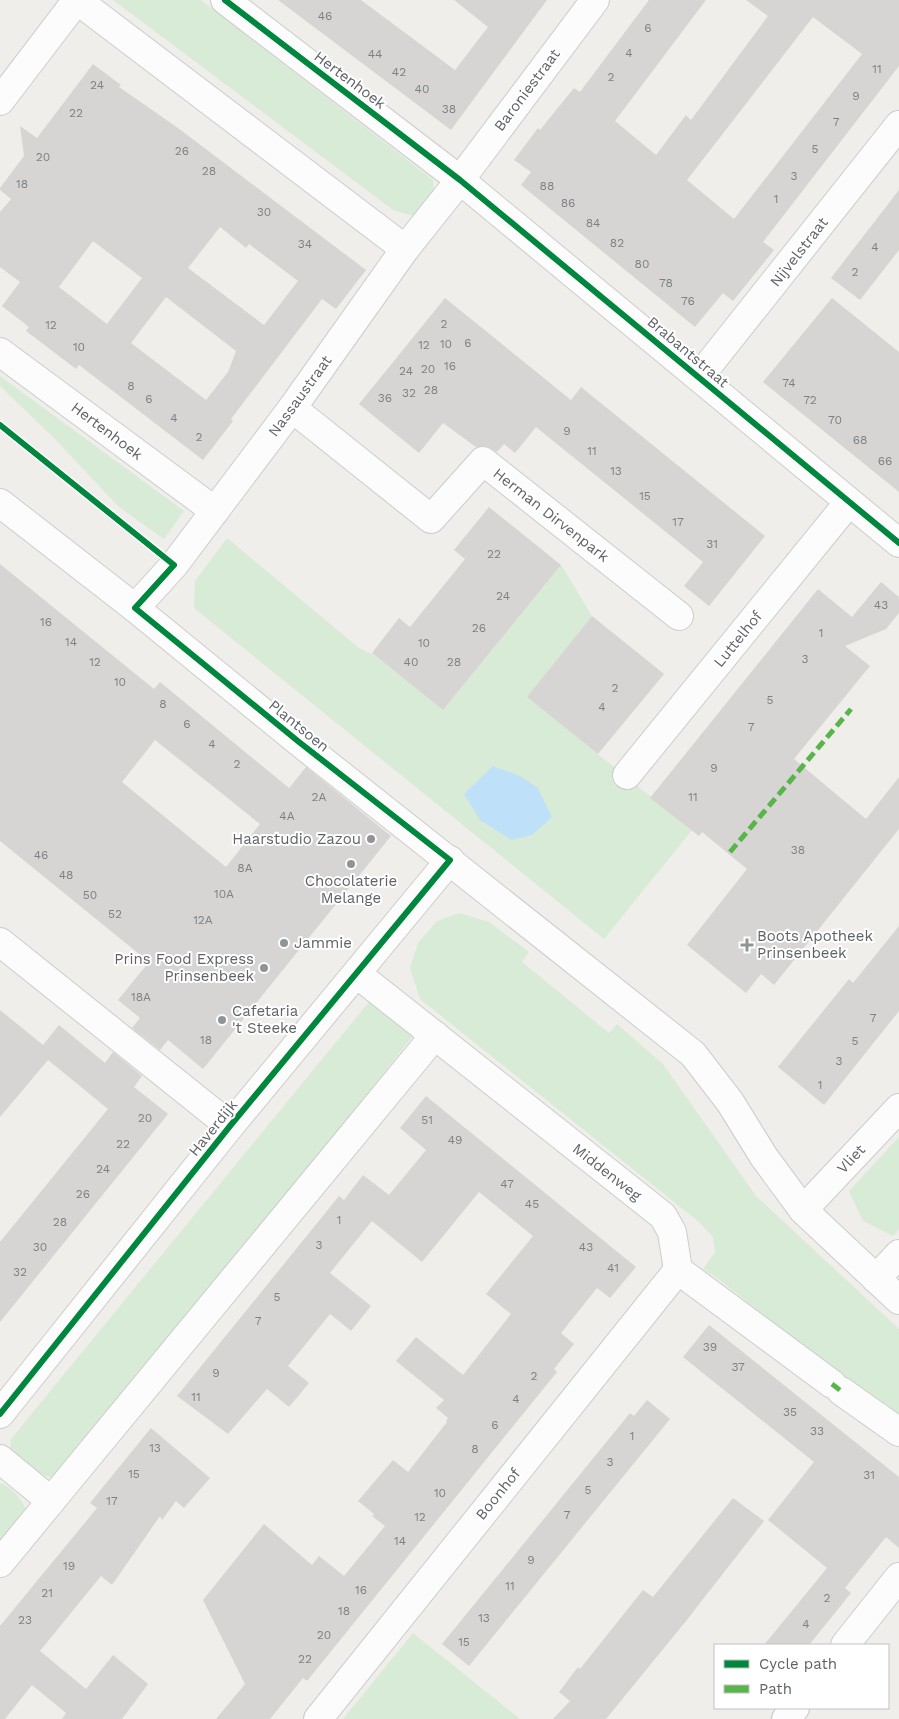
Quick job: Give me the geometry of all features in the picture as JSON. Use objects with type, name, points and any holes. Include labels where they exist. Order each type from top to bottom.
[{"type":"street","points":[[0,101],[77,0],[405,249]]},
{"type":"street","name":"Hertenhoek","points":[[225,0],[460,180]]},
{"type":"street","name":"Baroniestraat","points":[[460,180],[595,0]]},
{"type":"street","name":"Nijvelstraat","points":[[699,377],[899,125]]},
{"type":"street","name":"Nassaustraat","points":[[135,608],[174,565],[292,408],[405,249],[460,180]]},
{"type":"street","name":"Brabantstraat","points":[[460,180],[899,542]]},
{"type":"street","name":"Hertenhoek","points":[[0,352],[215,511]]},
{"type":"street","name":"Herman Dirvenpark","points":[[292,408],[431,518],[483,461],[679,616]]},
{"type":"street","name":"Luttelhof","points":[[626,776],[849,502]]},
{"type":"street","name":"Plantsoen","points":[[0,503],[135,608],[299,742],[450,860]]},
{"type":"street","points":[[450,860],[693,1054],[730,1102],[764,1157],[803,1210],[899,1300]]},
{"type":"street","name":"Haverdijk","points":[[4,1402],[450,860]]},
{"type":"street","points":[[0,942],[230,1126]]},
{"type":"street","name":"Middenweg","points":[[357,974],[662,1216],[672,1232],[678,1270]]},
{"type":"street","points":[[0,1564],[435,1036]]},
{"type":"street","name":"Vliet","points":[[803,1210],[899,1108]]},
{"type":"street","points":[[876,1279],[899,1254]]},
{"type":"street","points":[[678,1270],[899,1432]]},
{"type":"street","name":"Boonhof","points":[[318,1719],[678,1270]]},
{"type":"street","points":[[0,1459],[52,1500]]},
{"type":"street","points":[[846,1644],[899,1578]]},
{"type":"street","points":[[786,1719],[794,1709]]},
{"type":"green space","points":[[113,0],[201,0],[433,180],[434,193],[414,216],[393,210]]},
{"type":"green space","points":[[0,376],[184,511],[164,539],[119,507],[55,439],[0,386]]},
{"type":"green space","points":[[227,538],[359,648],[374,655],[443,710],[561,565],[592,616],[527,697],[692,830],[604,939],[194,608],[195,581]]},
{"type":"green space","points":[[459,913],[489,922],[529,952],[522,962],[609,1033],[617,1024],[663,1064],[756,1196],[899,1329],[899,1421],[703,1269],[715,1252],[713,1237],[699,1222],[420,999],[410,968],[418,943],[437,921]]},
{"type":"green space","points":[[373,997],[416,1032],[203,1302],[56,1479],[30,1471],[10,1451],[11,1439]]},
{"type":"green space","points":[[899,1137],[899,1229],[893,1236],[863,1221],[849,1191]]},
{"type":"green space","points":[[0,1483],[10,1488],[23,1504],[28,1514],[0,1549]]},
{"type":"green space","points":[[413,1633],[520,1719],[343,1719]]},
{"type":"water","points":[[493,766],[520,776],[538,788],[552,817],[532,835],[511,840],[480,820],[464,794]]},
{"type":"building","points":[[278,0],[361,0],[455,70],[488,27],[454,0],[547,0],[451,130]]},
{"type":"building","points":[[649,0],[706,0],[615,121],[656,155],[686,115],[691,120],[768,16],[746,0],[899,0],[899,66],[763,242],[774,250],[733,301],[723,293],[695,327],[521,185],[531,172],[514,160],[538,128],[540,130],[574,88],[580,92]],"holes":[[[813,17],[862,54],[734,219],[687,180]]]},
{"type":"building","points":[[93,64],[121,85],[119,87],[178,128],[366,270],[336,309],[322,299],[231,419],[233,421],[203,460],[79,365],[76,369],[26,331],[29,327],[2,306],[20,282],[0,267],[0,212],[11,199],[0,188],[24,156],[20,126],[37,138]],"holes":[[[220,227],[246,248],[249,244],[298,281],[264,325],[188,268]],[[93,241],[142,278],[107,324],[59,287]],[[166,297],[236,351],[228,372],[206,400],[131,343]]]},
{"type":"building","points":[[899,190],[899,250],[860,300],[831,278]]},
{"type":"building","points":[[445,298],[571,400],[581,387],[765,536],[709,606],[684,586],[703,562],[536,427],[515,453],[504,444],[497,452],[486,446],[476,447],[443,423],[419,453],[359,404]]},
{"type":"building","points":[[832,298],[899,352],[899,492],[763,382]]},
{"type":"building","points":[[489,507],[561,565],[443,710],[372,653],[399,618],[410,627],[465,559],[454,550]]},
{"type":"building","points":[[0,564],[154,689],[160,682],[289,788],[306,767],[391,836],[203,1069],[168,1040],[160,1050],[132,1028],[140,1018],[118,1000],[149,962],[0,841]],"holes":[[[155,740],[260,824],[226,867],[122,782]]]},
{"type":"building","points":[[881,582],[899,597],[899,613],[886,629],[845,646],[870,666],[794,759],[866,819],[899,777],[899,829],[774,985],[761,974],[746,993],[687,945],[747,869],[702,832],[699,836],[650,798],[818,589],[852,617]]},
{"type":"building","points":[[592,616],[664,674],[598,754],[527,697]]},
{"type":"building","points":[[899,926],[899,1011],[824,1105],[778,1067],[849,979],[853,983]]},
{"type":"building","points":[[0,1010],[43,1045],[59,1025],[105,1063],[113,1052],[142,1076],[134,1087],[168,1114],[0,1322],[0,1242],[108,1109],[48,1060],[0,1117]]},
{"type":"building","points":[[426,1096],[636,1267],[610,1298],[597,1288],[561,1333],[574,1344],[554,1369],[557,1372],[307,1681],[303,1678],[270,1719],[216,1719],[245,1684],[203,1600],[264,1524],[312,1565],[319,1556],[344,1576],[385,1526],[358,1501],[393,1460],[408,1472],[447,1422],[448,1418],[436,1408],[444,1400],[396,1361],[416,1337],[463,1375],[511,1314],[486,1294],[533,1236],[479,1192],[422,1262],[372,1221],[330,1273],[371,1306],[351,1331],[330,1314],[288,1366],[309,1383],[289,1407],[267,1389],[228,1434],[177,1396],[339,1196],[344,1200],[363,1175],[389,1195],[426,1150],[400,1128]]},
{"type":"building","points":[[709,1325],[899,1477],[899,1548],[886,1537],[845,1588],[851,1593],[810,1644],[765,1644],[827,1568],[768,1520],[814,1462],[683,1357]]},
{"type":"building","points":[[647,1400],[670,1419],[469,1666],[442,1644],[630,1413],[634,1416]]},
{"type":"building","points":[[151,1428],[210,1478],[184,1508],[176,1501],[162,1520],[160,1516],[112,1585],[101,1576],[40,1651],[86,1689],[113,1655],[148,1684],[122,1719],[62,1719],[66,1713],[32,1685],[5,1719],[0,1719],[0,1626],[97,1508],[90,1503]]},
{"type":"building","points":[[733,1498],[764,1521],[686,1621],[606,1719],[553,1719],[570,1701],[559,1692],[578,1667],[580,1669],[643,1590],[653,1597]]},
{"type":"marked path","points":[[730,852],[851,709]]},
{"type":"marked path","points":[[832,1384],[841,1391]]},
{"type":"cycle path","points":[[225,0],[460,180],[899,543]]},
{"type":"cycle path","points":[[0,425],[174,565],[135,608],[299,742],[450,860],[230,1126],[0,1414]]},
{"type":"place","name":"Haarstudio Zazou","points":[[371,839]]},
{"type":"place","name":"Chocolaterie Melange","points":[[351,864]]},
{"type":"place","name":"Jammie","points":[[284,943]]},
{"type":"place","name":"Boots Apotheek Prinsenbeek","points":[[747,945]]},
{"type":"place","name":"Prins Food Express Prinsenbeek","points":[[264,968]]},
{"type":"place","name":"Cafetaria 't Steeke","points":[[222,1020]]}]
